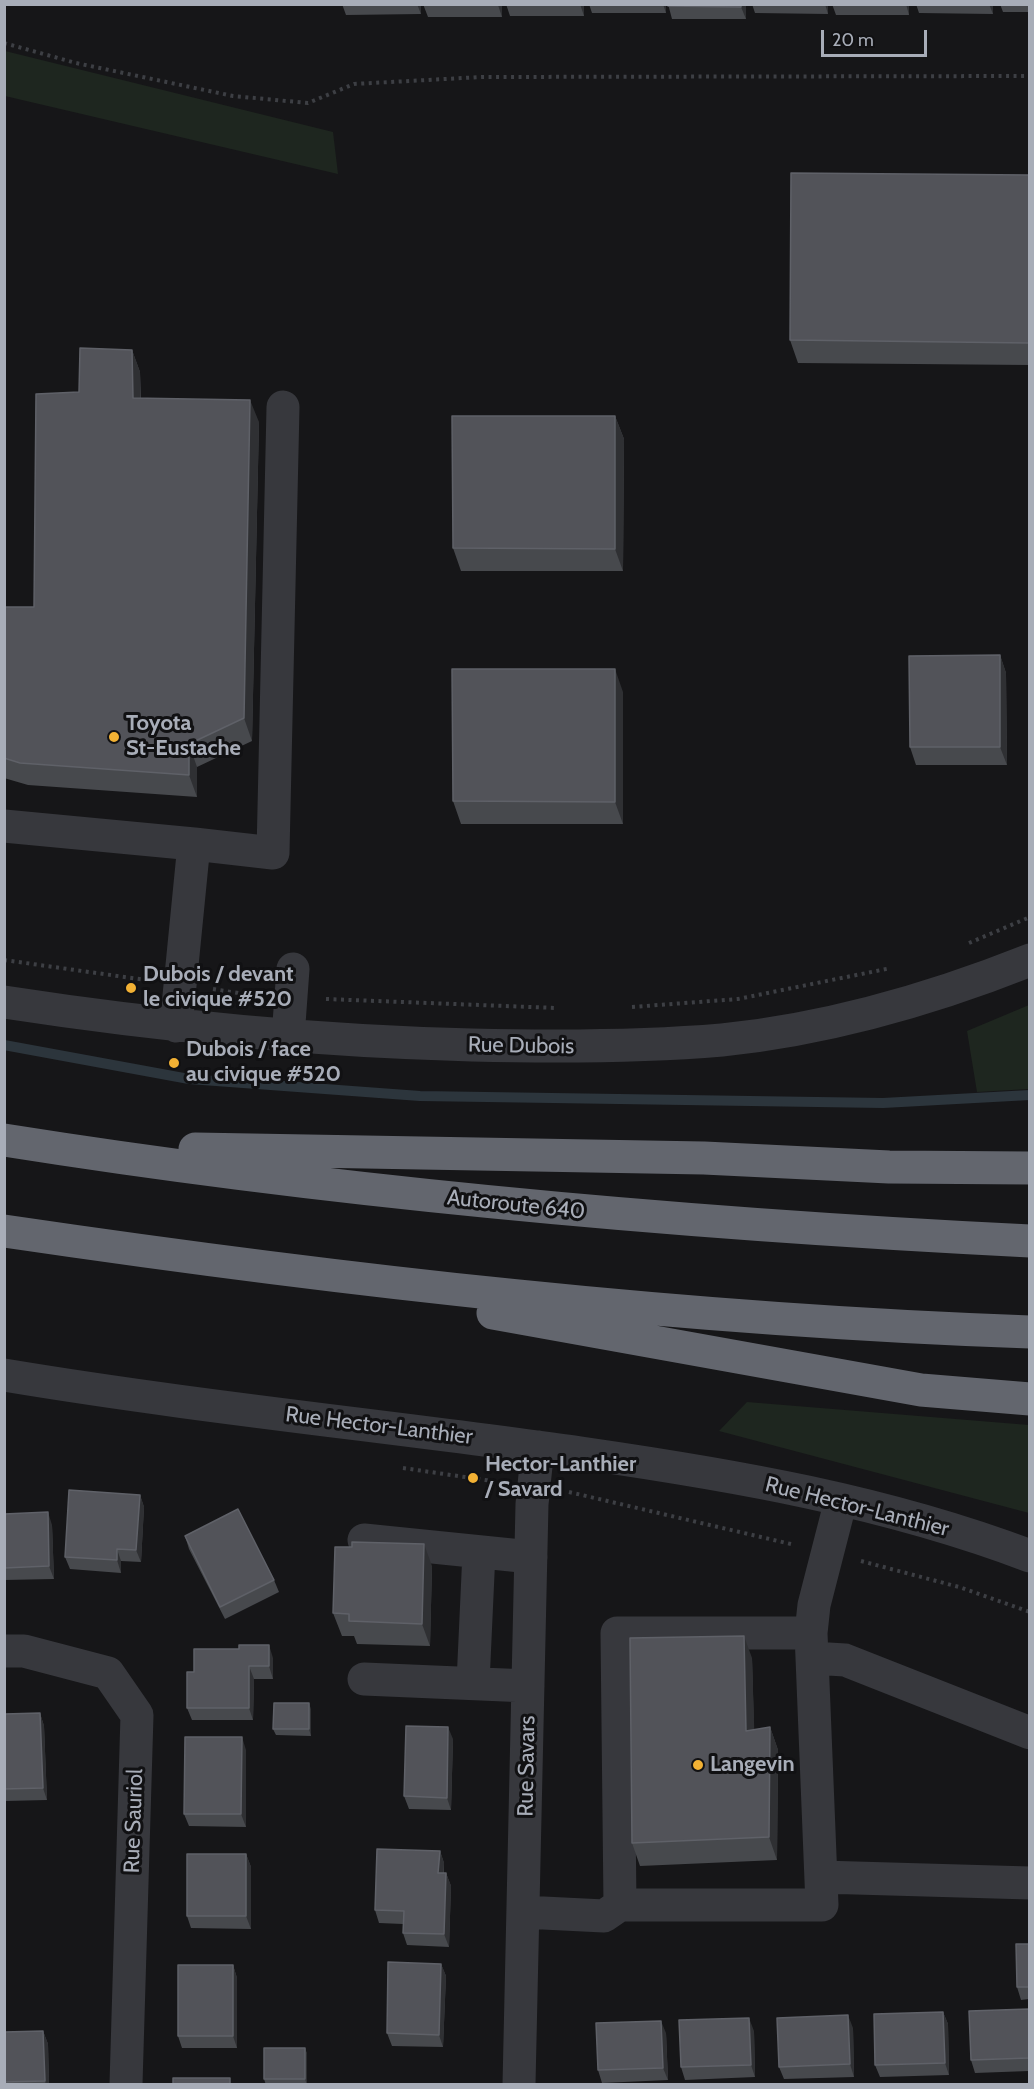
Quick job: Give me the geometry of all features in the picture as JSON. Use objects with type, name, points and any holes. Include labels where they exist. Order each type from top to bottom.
[{"type":"highway","name":"Autoroute 640","points":[[4,1140],[248,1175],[522,1206],[844,1232],[1029,1241]]},
{"type":"highway","points":[[49,1147],[704,1158],[889,1167],[1029,1168]]},
{"type":"highway","points":[[4,1231],[195,1259],[921,1390],[1029,1399]]},
{"type":"highway","points":[[195,1259],[586,1302],[867,1324],[1029,1332]]},
{"type":"street","points":[[4,826],[273,853],[283,407]]},
{"type":"street","points":[[176,1026],[194,844]]},
{"type":"street","name":"Rue Dubois","points":[[4,1002],[176,1026],[288,1037],[385,1043],[564,1047],[722,1040],[828,1022],[898,1006],[972,982],[1029,960]]},
{"type":"street","points":[[288,1037],[292,983]]},
{"type":"street","name":"Rue Hector-Lanthier","points":[[4,1376],[158,1399],[538,1447],[737,1477],[919,1520],[1029,1556]]},
{"type":"street","name":"Rue Savars","points":[[519,2085],[531,1557],[538,1447]]},
{"type":"street","points":[[523,1912],[604,1916],[620,1905],[822,1905],[811,1646],[814,1605],[841,1500]]},
{"type":"street","points":[[364,1540],[531,1557]]},
{"type":"street","points":[[473,1683],[479,1552]]},
{"type":"street","points":[[620,1905],[617,1633],[811,1646],[1029,1733]]},
{"type":"street","name":"Rue Sauriol","points":[[4,1651],[24,1651],[108,1673],[137,1715],[126,2085]]},
{"type":"street","points":[[364,1679],[528,1686]]},
{"type":"street","points":[[821,1877],[1029,1882]]},
{"type":"path","points":[[4,43],[76,63],[233,96],[308,103],[354,84],[482,77],[1029,76]]},
{"type":"path","points":[[963,945],[1029,917]]},
{"type":"path","points":[[4,960],[252,995],[292,983],[450,1006],[568,1009]]},
{"type":"path","points":[[626,1008],[738,999],[894,967]]},
{"type":"path","points":[[567,1492],[796,1545]]},
{"type":"path","points":[[860,1560],[959,1587],[1029,1612]]},
{"type":"shaded area","points":[[5,51],[333,132],[338,174],[5,96]]},
{"type":"shaded area","points":[[1029,1005],[1029,1089],[977,1092],[967,1031]]},
{"type":"shaded area","points":[[747,1402],[1029,1425],[1029,1513],[719,1431]]},
{"type":"building","points":[[498,4],[498,5],[423,5]]},
{"type":"building","points":[[668,4],[741,4],[741,7],[668,6]]},
{"type":"building","points":[[791,173],[1029,175],[1029,343],[790,340]]},
{"type":"building","points":[[80,348],[132,350],[133,398],[250,400],[244,718],[189,744],[189,775],[20,763],[4,758],[4,607],[34,607],[36,394],[79,392]]},
{"type":"building","points":[[452,416],[615,416],[615,549],[453,548]]},
{"type":"building","points":[[1000,655],[1000,747],[910,747],[909,656]]},
{"type":"building","points":[[452,669],[615,669],[615,802],[453,801]]},
{"type":"building","points":[[69,1490],[140,1495],[136,1550],[117,1549],[117,1560],[65,1557]]},
{"type":"building","points":[[238,1509],[274,1580],[220,1607],[185,1536]]},
{"type":"building","points":[[48,1512],[49,1566],[4,1568],[4,1514]]},
{"type":"building","points":[[352,1542],[424,1544],[422,1624],[349,1621],[349,1614],[333,1613],[335,1547],[352,1547]]},
{"type":"building","points":[[744,1636],[746,1731],[770,1727],[769,1837],[632,1843],[630,1638]]},
{"type":"building","points":[[239,1645],[269,1645],[269,1666],[249,1666],[249,1708],[187,1708],[187,1672],[194,1672],[194,1649],[239,1649]]},
{"type":"building","points":[[274,1703],[309,1703],[309,1729],[273,1729]]},
{"type":"building","points":[[40,1713],[43,1788],[4,1789],[4,1714]]},
{"type":"building","points":[[406,1726],[448,1727],[447,1798],[404,1796]]},
{"type":"building","points":[[185,1737],[242,1737],[241,1814],[184,1814]]},
{"type":"building","points":[[377,1849],[440,1851],[438,1873],[446,1873],[444,1934],[403,1933],[404,1911],[375,1910]]},
{"type":"building","points":[[187,1854],[246,1854],[246,1916],[187,1916]]},
{"type":"building","points":[[1016,1944],[1029,1944],[1029,1987],[1017,1987]]},
{"type":"building","points":[[388,1962],[441,1964],[439,2035],[387,2033]]},
{"type":"building","points":[[178,1965],[233,1965],[233,2036],[178,2036]]},
{"type":"building","points":[[1029,2009],[1029,2058],[971,2060],[969,2011]]},
{"type":"building","points":[[943,2012],[945,2063],[875,2065],[874,2014]]},
{"type":"building","points":[[848,2015],[850,2064],[779,2067],[777,2018]]},
{"type":"building","points":[[749,2018],[751,2065],[681,2067],[679,2020]]},
{"type":"building","points":[[661,2021],[663,2068],[598,2070],[596,2023]]},
{"type":"building","points":[[43,2031],[45,2081],[4,2082],[4,2032]]},
{"type":"building","points":[[264,2048],[305,2048],[305,2079],[264,2079]]},
{"type":"building","points":[[173,2078],[230,2078],[230,2085],[173,2085]]},
{"type":"waterway","points":[[4,1045],[189,1079],[420,1096],[883,1103],[1030,1095]]},
{"type":"place","name":"Toyota St-Eustache","points":[[114,737]]},
{"type":"place","name":"Dubois / devant le civique #520","points":[[131,988]]},
{"type":"place","name":"Dubois / face au civique #520","points":[[174,1063]]},
{"type":"place","name":"Hector-Lanthier / Savard","points":[[473,1478]]},
{"type":"place","name":"Langevin","points":[[698,1765]]}]
